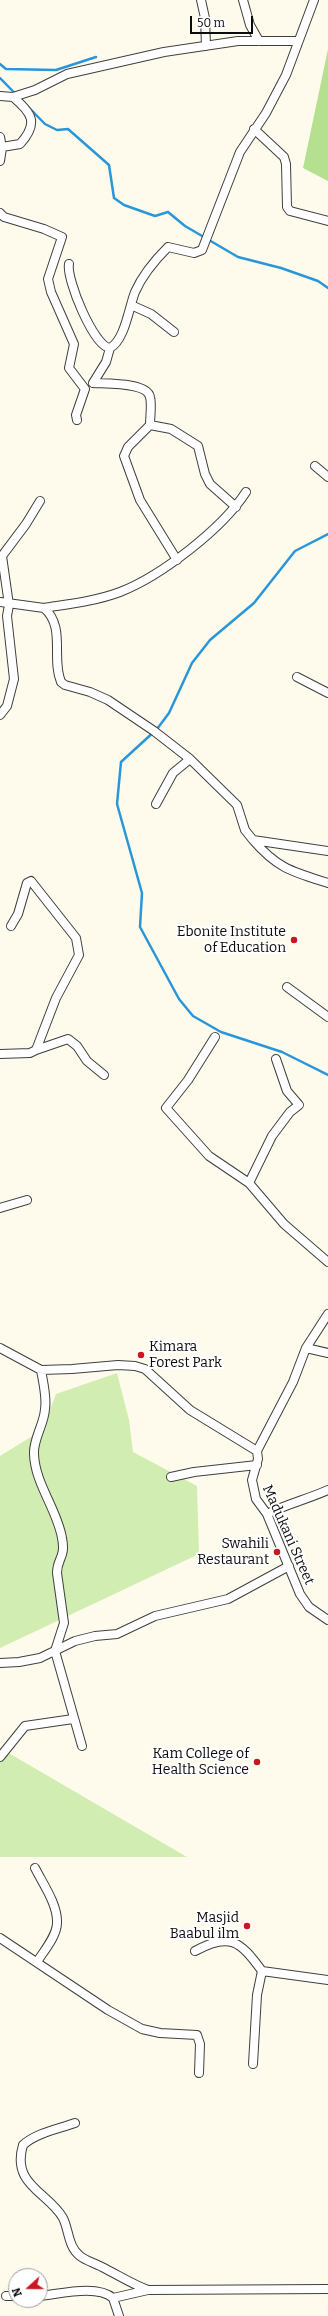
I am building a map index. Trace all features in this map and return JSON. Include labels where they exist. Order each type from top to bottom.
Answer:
[{"type":"street","points":[[201,0],[206,46]]},
{"type":"street","points":[[243,0],[250,25],[259,41]]},
{"type":"street","points":[[77,420],[76,415],[85,389],[92,383],[106,362],[110,348],[123,331],[136,291],[159,255],[168,247],[194,253],[202,250],[240,152],[266,113],[286,75],[314,0]]},
{"type":"street","points":[[0,96],[13,97],[35,90],[74,72],[164,52],[259,41],[298,41]]},
{"type":"street","points":[[2,147],[20,144],[30,131],[32,124],[29,112],[13,97]]},
{"type":"street","points":[[254,129],[284,157],[286,164],[287,207],[290,211],[328,221]]},
{"type":"street","points":[[0,137],[2,147],[0,160]]},
{"type":"street","points":[[0,213],[4,218],[44,229],[62,237],[48,279],[51,292],[74,344],[69,368],[85,389]]},
{"type":"street","points":[[69,264],[68,270],[70,281],[85,316],[102,346],[110,348]]},
{"type":"street","points":[[131,304],[151,314],[174,332]]},
{"type":"street","points":[[92,383],[139,386],[148,392],[151,397],[150,425],[128,447],[124,456],[140,500],[178,560]]},
{"type":"street","points":[[150,425],[171,429],[198,446],[205,474],[210,484],[236,507]]},
{"type":"street","points":[[315,466],[328,477]]},
{"type":"street","points":[[0,602],[44,608],[86,601],[120,592],[178,560],[236,507],[246,492]]},
{"type":"street","points":[[0,715],[7,706],[14,679],[7,616],[9,604],[2,556],[26,524],[40,501]]},
{"type":"street","points":[[44,608],[49,612],[57,635],[61,682],[65,685],[90,692],[108,700],[154,731],[190,759],[237,805],[245,830],[269,858],[286,869],[328,883]]},
{"type":"street","points":[[297,677],[328,692]]},
{"type":"street","points":[[156,804],[173,773],[190,759]]},
{"type":"street","points":[[253,840],[328,851]]},
{"type":"street","points":[[11,926],[18,914],[27,883],[32,881],[76,938],[78,944],[79,955],[56,998],[36,1050]]},
{"type":"street","points":[[287,986],[328,1017]]},
{"type":"street","points":[[215,1037],[188,1080],[166,1108],[208,1156],[249,1183],[284,1224],[328,1262]]},
{"type":"street","points":[[0,1054],[30,1052],[68,1039],[77,1046],[86,1061],[104,1076]]},
{"type":"street","points":[[249,1183],[272,1136],[290,1112],[299,1105],[287,1091],[276,1059]]},
{"type":"street","points":[[0,1208],[27,1200]]},
{"type":"street","points":[[0,1348],[41,1370],[118,1365],[135,1366],[145,1369],[190,1410],[257,1451],[294,1382],[306,1348],[328,1314]]},
{"type":"street","points":[[306,1348],[328,1353]]},
{"type":"street","points":[[41,1370],[46,1408],[34,1446],[34,1454],[41,1485],[60,1531],[64,1549],[63,1556],[57,1566],[64,1623],[55,1651],[69,1697],[73,1719],[82,1746]]},
{"type":"street","name":"Madukani Street","points":[[257,1451],[256,1465],[252,1480],[252,1488],[256,1499],[267,1514],[304,1602],[328,1620]]},
{"type":"street","points":[[172,1477],[194,1472],[256,1465]]},
{"type":"street","points":[[267,1514],[290,1503],[312,1498],[328,1490]]},
{"type":"street","points":[[0,1663],[25,1661],[55,1651],[75,1641],[95,1636],[117,1634],[155,1616],[228,1598],[289,1566]]},
{"type":"street","points":[[0,1757],[24,1726],[73,1719]]},
{"type":"street","points":[[35,1868],[50,1898],[57,1924],[52,1938],[37,1962]]},
{"type":"street","points":[[0,1938],[108,2010],[142,2029],[160,2033],[197,2036],[200,2044],[199,2073]]},
{"type":"street","points":[[195,1951],[218,1941],[235,1942],[244,1948],[262,1971],[328,1980]]},
{"type":"street","points":[[253,2064],[257,1995],[262,1971]]},
{"type":"street","points":[[75,2123],[44,2134],[23,2145],[22,2162],[26,2180],[31,2188],[40,2194],[62,2218],[71,2242],[78,2254],[126,2281],[148,2290]]},
{"type":"street","points":[[48,2295],[88,2290],[101,2292],[113,2298],[148,2290],[328,2289]]},
{"type":"street","points":[[113,2298],[120,2316]]},
{"type":"green space","points":[[328,49],[328,181],[303,168]]},
{"type":"green space","points":[[117,1373],[129,1420],[133,1452],[197,1486],[199,1554],[0,1648],[0,1456],[42,1430],[56,1394]]},
{"type":"green space","points":[[0,1748],[187,1857],[0,1857]]},
{"type":"waterway","points":[[0,64],[6,69],[56,70],[96,57]]},
{"type":"waterway","points":[[0,78],[45,124],[57,130],[68,129],[109,165],[114,198],[124,205],[155,216],[168,212],[185,226],[238,257],[281,268],[318,281],[328,288]]},
{"type":"waterway","points":[[328,534],[295,551],[254,603],[210,640],[192,663],[169,713],[157,729],[121,762],[117,804],[142,893],[140,927],[179,999],[193,1016],[221,1032],[282,1052],[328,1075]]},
{"type":"place","name":"Ebonite Institute of Education","points":[[294,940]]},
{"type":"place","name":"Kimara Forest Park","points":[[141,1355]]},
{"type":"place","name":"Swahili Restaurant","points":[[277,1552]]},
{"type":"place","name":"Kam College of Health Science","points":[[257,1762]]},
{"type":"place","name":"Masjid Baabul ilm","points":[[247,1926]]}]
